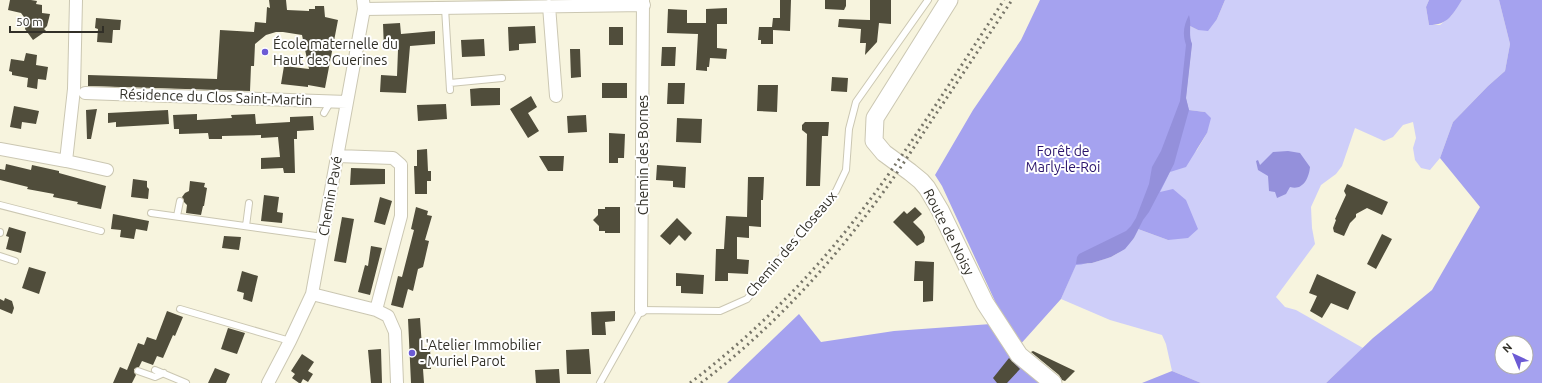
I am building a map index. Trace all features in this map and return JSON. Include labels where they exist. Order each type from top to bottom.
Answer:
[{"type":"street","points":[[66,161],[74,89],[76,0]]},
{"type":"street","name":"Route de Noisy","points":[[949,0],[875,118],[874,141],[884,153],[910,172],[927,188],[940,210],[984,303],[1019,355],[1053,383]]},
{"type":"street","points":[[363,4],[446,8],[643,2]]},
{"type":"street","name":"Chemin des Bornes","points":[[641,310],[643,2]]},
{"type":"street","name":"Chemin Pavé","points":[[268,383],[312,294],[347,102],[363,4]]},
{"type":"street","points":[[549,6],[556,96]]},
{"type":"street","name":"Résidence du Clos Saint-Martin","points":[[85,93],[347,102]]},
{"type":"street","points":[[0,150],[66,161],[108,170]]},
{"type":"street","points":[[337,156],[393,158],[401,165],[401,216],[376,310]]},
{"type":"street","points":[[312,294],[376,310],[388,316],[395,332],[397,383]]},
{"type":"lane","name":"Chemin des Closeaux","points":[[641,310],[720,311],[747,299],[836,191],[846,170],[850,129],[856,102],[928,0]]},
{"type":"lane","points":[[446,8],[450,90]]},
{"type":"lane","points":[[450,83],[502,78]]},
{"type":"lane","points":[[324,113],[331,101]]},
{"type":"lane","points":[[177,216],[180,201]]},
{"type":"lane","points":[[246,226],[249,203]]},
{"type":"lane","points":[[0,205],[101,231]]},
{"type":"lane","points":[[151,213],[322,236]]},
{"type":"lane","points":[[0,256],[15,261]]},
{"type":"lane","points":[[180,309],[290,341]]},
{"type":"lane","points":[[600,383],[641,310]]},
{"type":"lane","points":[[138,370],[155,377],[164,374]]},
{"type":"lane","points":[[155,370],[186,383]]},
{"type":"shaded area","points":[[1225,0],[1429,0],[1426,7],[1429,25],[1440,25],[1451,16],[1462,0],[1499,0],[1510,44],[1505,71],[1453,122],[1440,158],[1430,170],[1421,168],[1415,160],[1413,148],[1416,138],[1413,122],[1403,125],[1393,137],[1384,141],[1355,128],[1342,166],[1336,174],[1321,185],[1311,207],[1312,228],[1315,244],[1276,297],[1285,307],[1296,310],[1363,348],[1326,383],[1201,383],[1172,371],[1166,344],[1162,335],[1110,320],[1061,299],[1076,264],[1092,263],[1111,257],[1118,253],[1134,238],[1138,229],[1168,240],[1159,192],[1170,172],[1197,150],[1207,133],[1205,112],[1189,110],[1186,98],[1192,44],[1189,36],[1190,26],[1198,30],[1217,19]]},
{"type":"shaded area","points":[[1189,15],[1190,37],[1192,44],[1186,98],[1189,110],[1174,164],[1149,212],[1134,238],[1125,249],[1111,257],[1092,263],[1076,264],[1079,254],[1126,231],[1136,218],[1149,184],[1152,167],[1161,151],[1180,101],[1186,45],[1184,29]]},
{"type":"shaded area","points":[[1288,151],[1300,153],[1310,167],[1307,179],[1302,185],[1295,188],[1290,187],[1286,194],[1277,198],[1275,192],[1269,191],[1268,176],[1258,170],[1256,161],[1258,160],[1260,165],[1273,152]]},
{"type":"green space","name":"Forêt de Marly-le-Roi","points":[[1040,0],[1225,0],[1217,19],[1208,31],[1198,30],[1190,26],[1189,36],[1192,44],[1186,98],[1189,110],[1205,112],[1211,118],[1207,133],[1186,167],[1170,172],[1160,192],[1173,189],[1186,200],[1198,229],[1188,238],[1168,240],[1138,229],[1130,242],[1117,253],[1105,258],[1076,265],[1061,299],[1018,347],[1060,383],[727,383],[799,314],[821,342],[894,331],[1005,323],[942,186],[935,175],[973,110],[1021,40]]},
{"type":"green space","points":[[1429,0],[1462,0],[1449,18],[1441,23],[1429,25],[1426,7]]},
{"type":"green space","points":[[1499,0],[1542,0],[1542,383],[1326,383],[1373,338],[1432,290],[1480,207],[1440,158],[1453,122],[1505,71],[1510,44]]},
{"type":"green space","points":[[1172,371],[1201,383],[1142,383]]},
{"type":"building","points":[[10,0],[31,0],[37,1],[36,4],[42,5],[42,13],[50,14],[47,26],[44,29],[46,31],[33,40],[25,29],[27,21],[21,13],[8,10]]},
{"type":"building","points":[[269,0],[286,0],[287,10],[309,11],[309,9],[315,9],[315,6],[324,6],[325,17],[338,20],[325,88],[308,85],[308,87],[281,84],[284,66],[309,69],[302,35],[283,32],[276,32],[266,35],[255,44],[254,66],[251,66],[250,91],[88,86],[88,75],[217,79],[220,30],[254,32],[255,22],[266,23],[267,7],[270,8]]},
{"type":"building","points":[[780,0],[791,0],[790,31],[773,30],[773,44],[761,44],[761,40],[758,40],[759,27],[772,27],[773,18],[780,18]]},
{"type":"building","points":[[825,0],[846,0],[846,6],[844,10],[825,9]]},
{"type":"building","points":[[870,0],[891,0],[891,24],[879,23],[877,42],[865,55],[866,43],[860,43],[861,29],[838,27],[839,19],[870,20]]},
{"type":"building","points":[[727,8],[727,24],[717,24],[717,48],[727,49],[726,59],[710,58],[707,71],[696,70],[698,34],[667,33],[668,9],[687,10],[687,23],[706,23],[706,9]]},
{"type":"building","points":[[96,18],[121,20],[120,30],[113,30],[112,43],[97,42],[98,29],[95,28]]},
{"type":"building","points":[[400,23],[401,34],[435,31],[435,44],[410,46],[406,93],[380,92],[381,75],[397,76],[398,50],[384,50],[383,24]]},
{"type":"building","points":[[535,26],[536,43],[519,44],[519,50],[509,51],[508,27]]},
{"type":"building","points":[[609,27],[623,27],[623,45],[609,45]]},
{"type":"building","points":[[484,39],[485,56],[462,57],[461,40]]},
{"type":"building","points":[[662,47],[676,47],[675,66],[661,66]]},
{"type":"building","points":[[570,49],[580,49],[581,77],[571,78]]},
{"type":"building","points":[[26,53],[37,55],[36,65],[48,67],[46,80],[38,79],[37,89],[27,87],[28,78],[12,75],[12,72],[9,71],[11,59],[24,61]]},
{"type":"building","points":[[832,77],[848,78],[847,92],[831,91]]},
{"type":"building","points":[[602,83],[627,83],[627,98],[602,98]]},
{"type":"building","points":[[668,83],[685,83],[684,104],[667,104]]},
{"type":"building","points":[[758,85],[778,85],[777,112],[757,111]]},
{"type":"building","points":[[500,88],[500,105],[471,106],[470,89]]},
{"type":"building","points":[[531,96],[537,107],[528,113],[539,131],[528,138],[510,109]]},
{"type":"building","points":[[446,104],[447,119],[418,121],[417,105]]},
{"type":"building","points":[[14,106],[39,111],[36,124],[22,122],[21,129],[10,127]]},
{"type":"building","points":[[97,109],[91,139],[87,139],[86,110]]},
{"type":"building","points":[[168,110],[169,124],[116,127],[116,122],[108,123],[108,113]]},
{"type":"building","points":[[197,114],[197,120],[232,118],[231,115],[255,114],[256,124],[290,122],[290,117],[313,116],[314,130],[297,131],[297,139],[294,139],[295,173],[284,173],[283,168],[261,169],[261,158],[280,157],[278,137],[261,138],[261,135],[222,136],[222,139],[209,139],[208,133],[179,134],[179,129],[174,129],[173,115]]},
{"type":"building","points":[[586,115],[587,132],[568,133],[567,116]]},
{"type":"building","points":[[677,118],[702,119],[701,143],[676,142]]},
{"type":"building","points":[[805,122],[829,122],[828,136],[822,136],[820,186],[806,186],[807,134],[802,130],[802,125]]},
{"type":"building","points":[[609,133],[625,134],[624,158],[618,158],[618,163],[609,163]]},
{"type":"building","points":[[427,149],[428,171],[431,171],[431,181],[427,181],[427,194],[415,194],[414,166],[417,166],[417,150]]},
{"type":"building","points":[[539,156],[564,156],[563,171],[548,171]]},
{"type":"building","points":[[6,164],[31,170],[32,165],[59,171],[59,173],[106,186],[101,209],[77,204],[78,202],[53,197],[54,194],[27,189],[28,187],[0,180],[0,169],[5,170]]},
{"type":"building","points":[[657,165],[686,167],[685,188],[673,187],[673,181],[656,180]]},
{"type":"building","points":[[351,168],[385,169],[385,184],[350,185]]},
{"type":"building","points":[[748,177],[764,177],[763,200],[761,200],[761,227],[749,226],[749,238],[737,237],[737,259],[749,260],[748,274],[728,273],[728,281],[715,281],[716,249],[724,249],[726,216],[747,217]]},
{"type":"building","points":[[133,179],[147,181],[147,187],[149,189],[148,199],[131,197]]},
{"type":"building","points":[[190,181],[205,183],[204,187],[207,188],[201,215],[186,213],[187,205],[182,197],[189,191]]},
{"type":"building","points":[[1347,184],[1388,202],[1382,215],[1367,208],[1356,214],[1356,217],[1350,223],[1344,236],[1334,232],[1333,228],[1335,219],[1346,195],[1344,191]]},
{"type":"building","points":[[264,195],[279,197],[277,212],[283,213],[282,223],[261,221]]},
{"type":"building","points":[[380,197],[392,201],[385,225],[374,222]]},
{"type":"building","points":[[416,207],[428,211],[427,215],[432,216],[425,240],[429,241],[423,267],[418,269],[413,291],[408,289],[403,308],[391,305],[398,276],[402,277],[414,230],[411,229]]},
{"type":"building","points":[[605,207],[620,207],[620,233],[605,233],[605,231],[599,231],[599,226],[593,220],[598,215],[598,209],[605,209]]},
{"type":"building","points":[[915,207],[922,214],[913,222],[922,231],[925,237],[924,242],[917,246],[893,222],[904,211],[907,214]]},
{"type":"building","points":[[113,214],[149,221],[147,231],[136,229],[134,239],[120,237],[121,230],[111,229]]},
{"type":"building","points":[[342,217],[354,219],[346,263],[334,261]]},
{"type":"building","points":[[677,218],[692,233],[685,241],[679,235],[670,245],[660,236]]},
{"type":"building","points":[[9,227],[26,232],[21,253],[6,249],[9,237],[6,236]]},
{"type":"building","points":[[1382,234],[1392,239],[1376,269],[1367,264]]},
{"type":"building","points":[[224,236],[241,237],[239,250],[222,248]]},
{"type":"building","points":[[371,246],[382,248],[370,295],[358,292],[365,265],[368,266]]},
{"type":"building","points":[[915,261],[934,262],[933,301],[923,302],[923,281],[914,281]]},
{"type":"building","points":[[29,267],[46,272],[39,294],[22,288]]},
{"type":"building","points":[[242,271],[258,276],[252,302],[243,299],[244,293],[237,291]]},
{"type":"building","points":[[676,273],[704,275],[703,294],[681,293],[681,286],[676,286]]},
{"type":"building","points":[[1317,274],[1356,292],[1348,310],[1331,303],[1322,318],[1310,311],[1317,296],[1309,293]]},
{"type":"building","points":[[5,298],[12,301],[14,308],[12,314],[0,309],[0,299],[4,301]]},
{"type":"building","points":[[167,311],[183,317],[163,358],[157,356],[153,365],[142,361],[139,367],[134,369],[136,375],[132,383],[113,383],[120,367],[127,370],[138,343],[144,345],[147,337],[156,340]]},
{"type":"building","points":[[615,311],[615,321],[605,322],[606,335],[592,335],[591,312]]},
{"type":"building","points":[[420,318],[422,347],[430,347],[431,369],[423,369],[424,383],[411,383],[408,319]]},
{"type":"building","points":[[228,328],[245,333],[237,354],[221,349]]},
{"type":"building","points":[[381,349],[382,383],[371,383],[368,350]]},
{"type":"building","points":[[589,349],[591,374],[567,374],[566,350]]},
{"type":"building","points":[[1033,351],[1075,371],[1065,381],[1062,380],[1059,375],[1031,352]]},
{"type":"building","points":[[302,354],[314,362],[308,371],[313,374],[308,382],[303,379],[301,383],[299,383],[292,378],[295,374],[291,371]]},
{"type":"building","points":[[1009,358],[1020,369],[1007,383],[997,383],[993,378]]},
{"type":"building","points":[[215,368],[230,374],[226,383],[208,383]]},
{"type":"building","points":[[559,369],[560,383],[536,383],[535,370]]},
{"type":"railway","points":[[690,383],[724,356],[772,312],[818,264],[844,234],[916,135],[1004,0]]},
{"type":"railway","points":[[701,383],[749,344],[772,322],[814,278],[854,231],[894,176],[1012,0]]},
{"type":"place","name":"École maternelle du Haut des Guerines","points":[[265,52]]},
{"type":"place","name":"L'Atelier Immobilier - Muriel Parot","points":[[412,353]]}]
